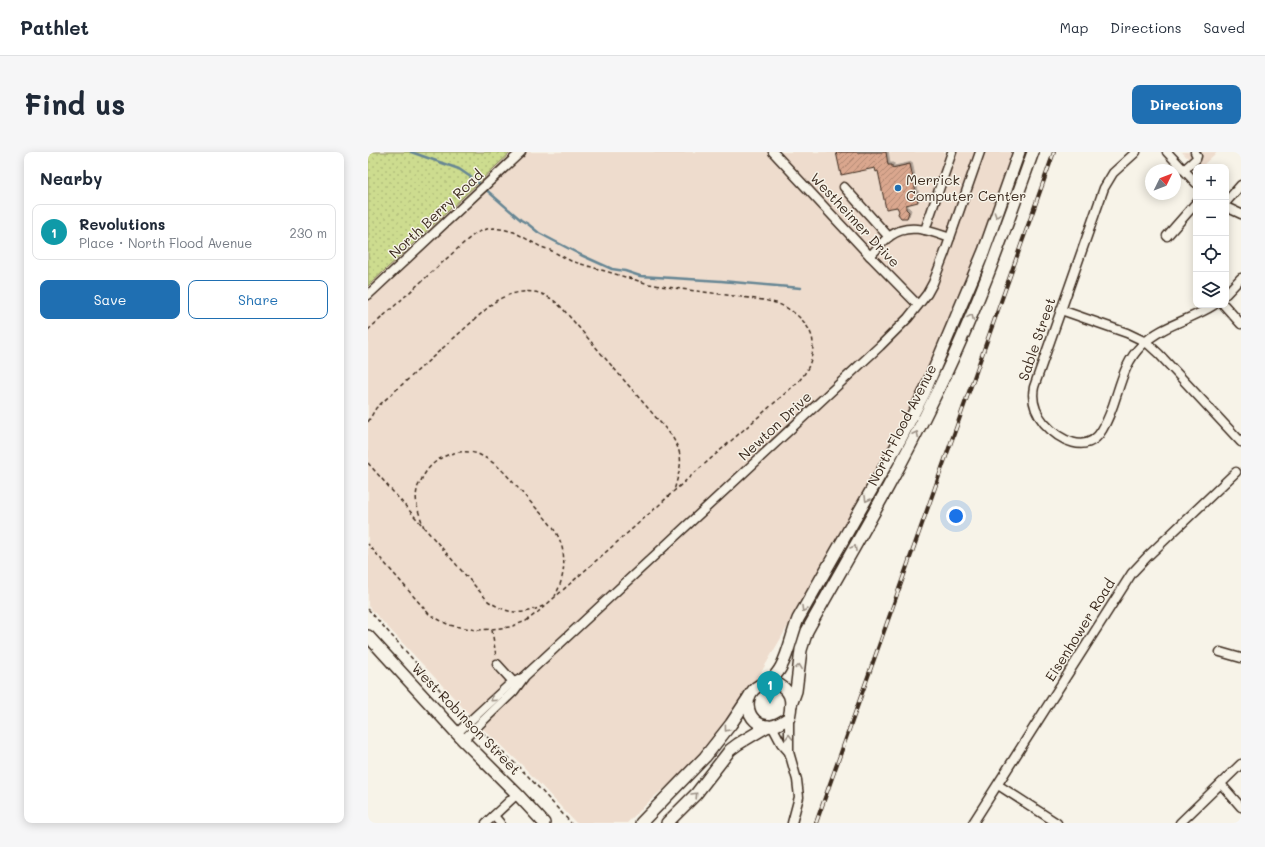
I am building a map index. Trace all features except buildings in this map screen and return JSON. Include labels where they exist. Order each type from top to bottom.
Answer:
[{"type":"main road","name":"North Flood Avenue","points":[[769,682],[780,668],[786,656],[798,619],[902,438],[924,393],[984,250],[1019,152]]},
{"type":"main road","name":"North Flood Avenue","points":[[792,705],[796,691],[801,650],[807,631],[888,488],[934,399],[996,255],[1033,152]]},
{"type":"main road","name":"West Robinson Street","points":[[368,636],[460,736],[544,823]]},
{"type":"main road","points":[[641,823],[705,757],[731,724],[752,690],[765,682],[773,682],[786,689],[790,695],[792,705],[789,718],[779,724],[770,726],[730,750],[696,794],[667,823]]},
{"type":"main road","points":[[749,697],[749,712],[753,719],[759,723],[770,726]]},
{"type":"street","name":"North Berry Road","points":[[368,295],[521,152]]},
{"type":"street","name":"Westheimer Drive","points":[[773,152],[918,305]]},
{"type":"street","points":[[926,230],[952,152]]},
{"type":"street","name":"Newton Drive","points":[[460,736],[473,723],[514,691],[516,684],[878,348],[908,318],[927,294],[933,283],[980,152]]},
{"type":"street","name":"Sable Street","points":[[1136,152],[1113,173],[1104,188],[1034,387],[1032,400],[1039,417],[1052,432],[1064,440],[1084,444],[1095,439],[1107,420],[1130,360],[1146,342],[1164,330],[1208,308]]},
{"type":"street","points":[[1167,152],[1193,180]]},
{"type":"street","points":[[1184,170],[1196,159],[1197,156],[1195,152]]},
{"type":"street","points":[[1228,200],[1241,185]]},
{"type":"street","points":[[844,187],[888,236]]},
{"type":"street","points":[[1167,236],[1193,206]]},
{"type":"street","points":[[1229,209],[1241,214]]},
{"type":"street","points":[[870,256],[888,236],[906,229],[919,228],[950,238]]},
{"type":"street","points":[[1229,291],[1241,278]]},
{"type":"street","points":[[1227,308],[1241,324]]},
{"type":"street","points":[[1061,310],[1127,333],[1146,342],[1241,442]]},
{"type":"street","name":"Eisenhower Road","points":[[973,823],[1132,573],[1236,472]]},
{"type":"street","points":[[1220,652],[1241,658]]},
{"type":"street","points":[[497,664],[516,684]]},
{"type":"street","points":[[789,718],[789,752],[797,780],[799,797],[792,823]]},
{"type":"street","points":[[770,726],[789,752]]},
{"type":"street","points":[[1180,823],[1241,764]]},
{"type":"street","points":[[1221,784],[1241,806]]},
{"type":"street","points":[[998,785],[1057,823]]},
{"type":"street","points":[[486,823],[517,794]]},
{"type":"street","points":[[494,816],[500,823]]},
{"type":"path","points":[[368,330],[466,241],[476,233],[494,228],[514,232],[571,261],[629,279],[649,284],[750,298],[775,303],[793,312],[806,324],[812,337],[812,354],[808,368],[805,374],[789,390],[526,621],[510,626],[476,630],[449,625],[434,618],[368,544]]},
{"type":"path","points":[[368,422],[376,408],[493,303],[509,294],[535,292],[545,295],[563,309],[678,446],[681,458],[681,467],[674,491]]},
{"type":"path","points":[[424,528],[416,500],[417,490],[422,477],[435,462],[450,454],[469,452],[478,454],[489,460],[504,472],[548,522],[558,536],[562,546],[563,566],[560,588],[554,598]]},
{"type":"path","points":[[368,463],[488,601],[496,606],[522,613],[533,611],[546,605]]},
{"type":"path","points":[[368,609],[458,710],[527,776],[572,823]]},
{"type":"path","points":[[492,629],[497,664]]},
{"type":"shaded area","points":[[368,152],[1013,152],[975,258],[936,354],[873,479],[759,676],[744,699],[709,745],[681,775],[655,796],[627,823],[576,823],[521,764],[482,728],[368,606]]},
{"type":"shaded area","points":[[1182,152],[1217,152],[1204,164],[1193,164]]},
{"type":"green space","points":[[368,152],[511,152],[368,286]]},
{"type":"waterway","points":[[411,152],[459,169],[475,180],[521,220],[539,233],[612,269],[625,271],[640,276],[801,288]]},
{"type":"railway","points":[[816,823],[1054,152]]},
{"type":"place","name":"Merrick Computer Center","points":[[898,188]]},
{"type":"place","name":"Revolutions","points":[[770,704]]}]
